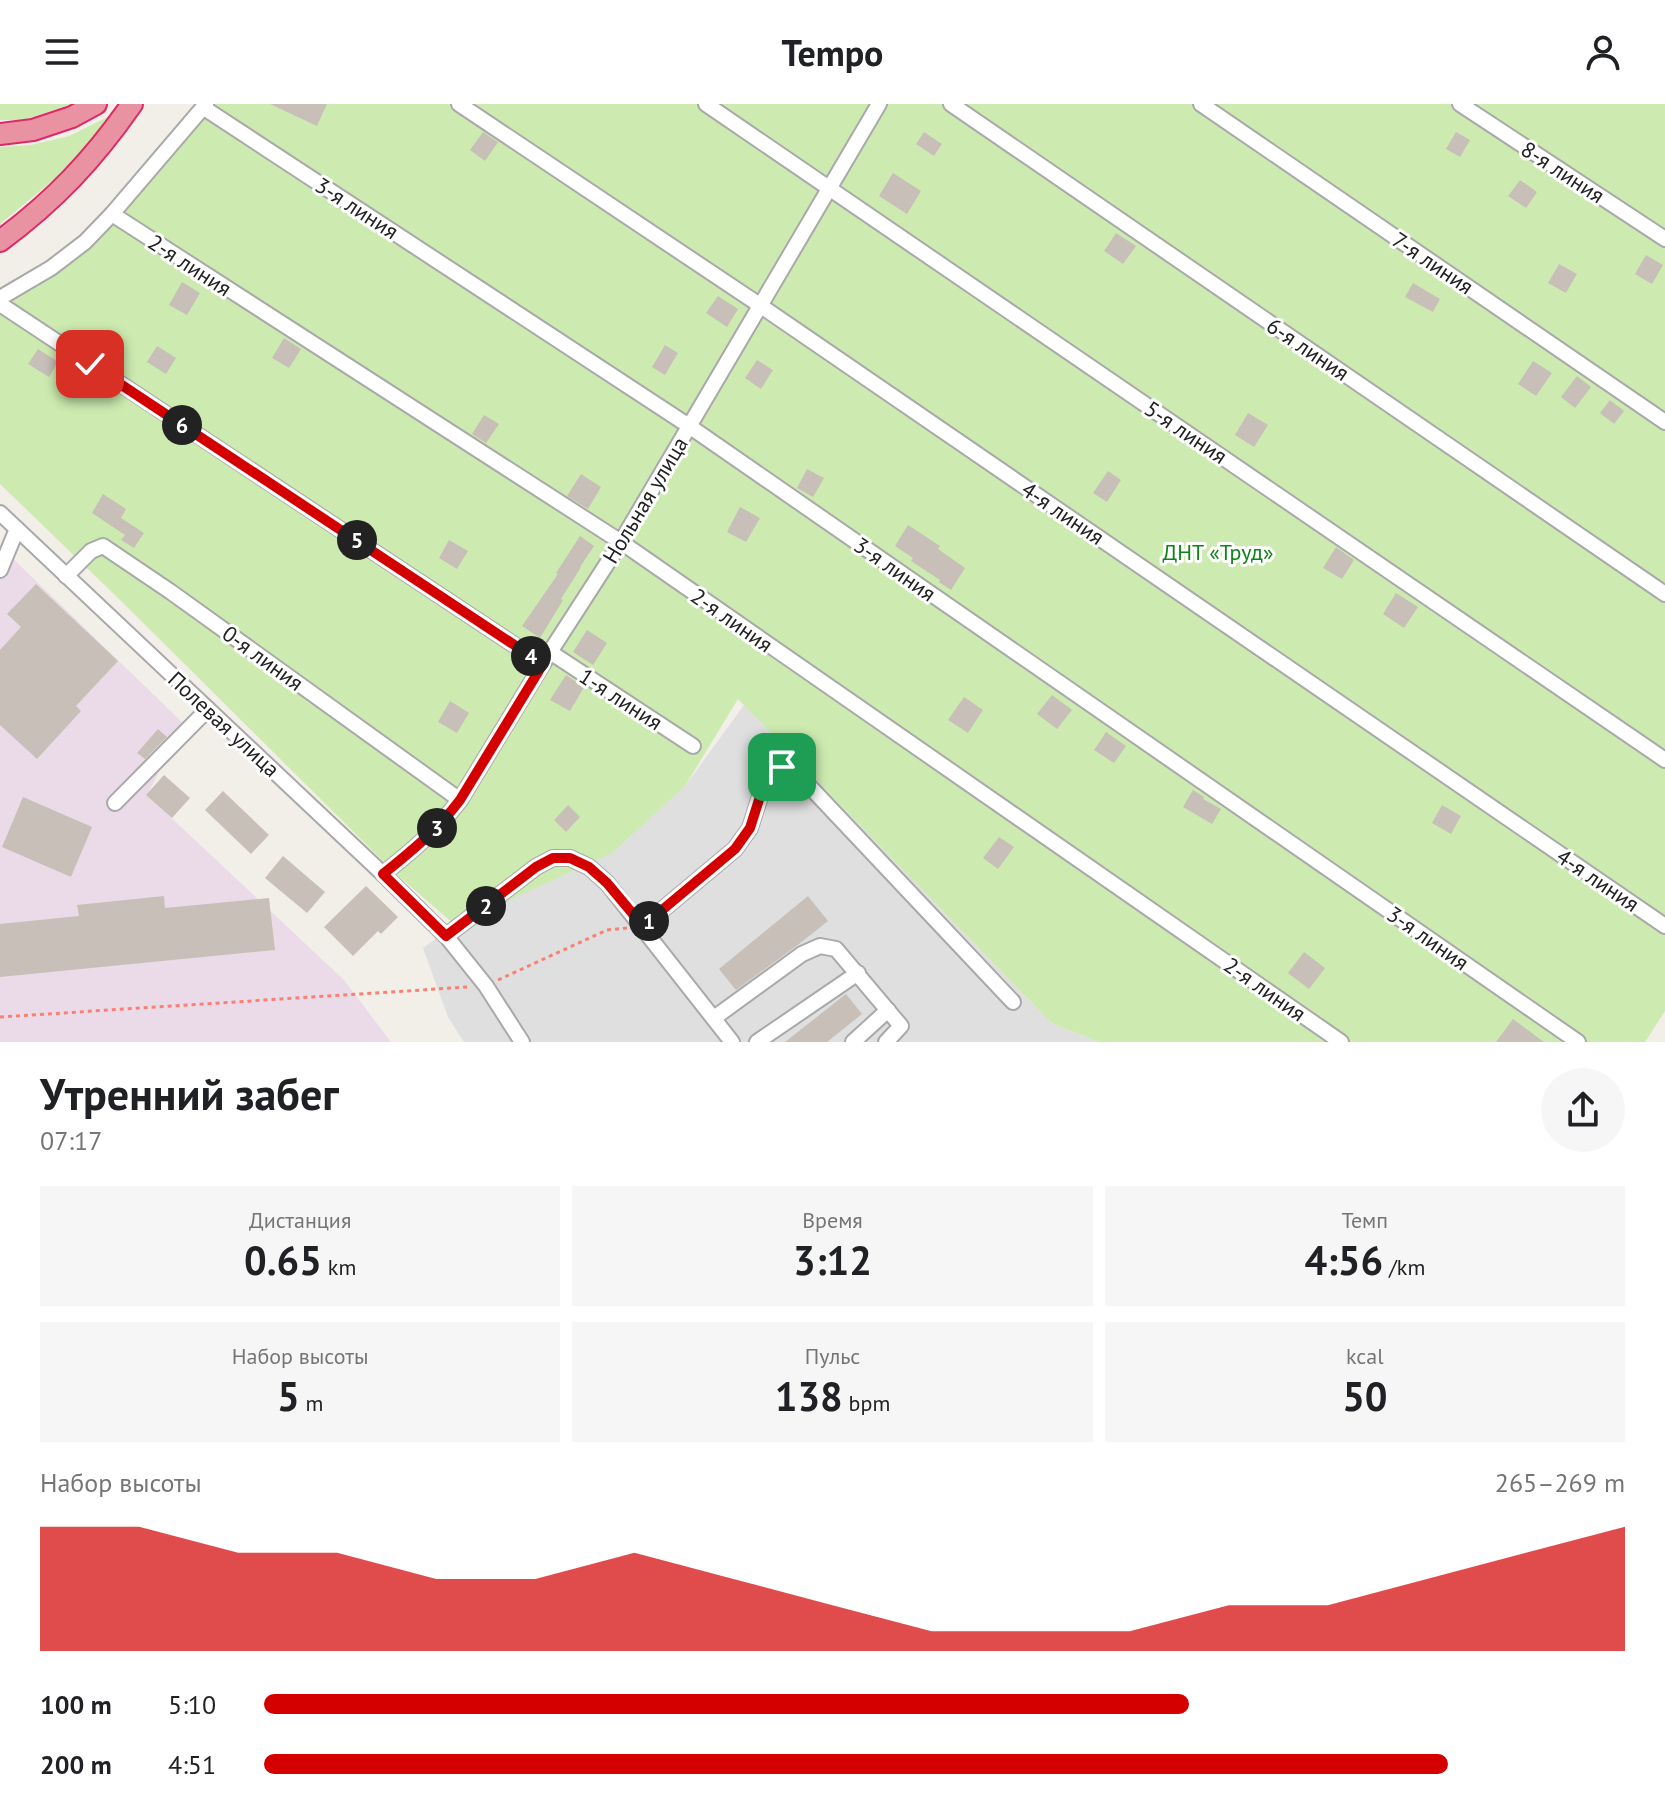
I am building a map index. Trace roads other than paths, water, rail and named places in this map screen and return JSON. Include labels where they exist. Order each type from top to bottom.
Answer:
[{"type":"highway","points":[[0,134],[33,130],[72,117],[96,104]]},
{"type":"highway","points":[[0,241],[59,194],[88,163],[132,104]]},
{"type":"street","name":"4-я линия","points":[[459,104],[761,306],[1665,926]]},
{"type":"street","name":"5-я линия","points":[[706,104],[1665,760]]},
{"type":"street","name":"Нольная улица","points":[[383,874],[423,842],[460,800],[621,542],[879,104]]},
{"type":"street","name":"6-я линия","points":[[951,104],[1665,594]]},
{"type":"street","name":"7-я линия","points":[[1201,104],[1665,422]]},
{"type":"street","name":"8-я линия","points":[[1460,104],[1665,239]]},
{"type":"street","points":[[0,298],[51,268],[85,242],[205,106]]},
{"type":"street","name":"3-я линия","points":[[205,106],[689,426],[1578,1042]]},
{"type":"street","name":"2-я линия","points":[[112,214],[621,542],[1341,1042]]},
{"type":"street","name":"1-я линия","points":[[0,304],[546,658],[693,746]]},
{"type":"street","name":"Полевая улица","points":[[0,513],[446,936],[486,986],[522,1042]]},
{"type":"street","points":[[0,570],[17,529]]},
{"type":"street","name":"0-я линия","points":[[66,576],[91,551],[103,546],[460,800]]},
{"type":"street","points":[[115,803],[208,709]]},
{"type":"street","points":[[643,926],[735,849],[750,828],[764,784],[773,772],[782,767],[796,772],[1013,1002]]},
{"type":"street","points":[[446,936],[536,867],[553,858],[570,858],[589,867],[607,883],[732,1042]]},
{"type":"street","points":[[714,1018],[802,954],[820,946],[836,949],[901,1026],[886,1042]]},
{"type":"street","points":[[757,1042],[858,973]]},
{"type":"street","points":[[853,1042],[888,1010]]},
{"type":"park label","name":"ДНТ «Труд»","points":[[1218,552]]}]
